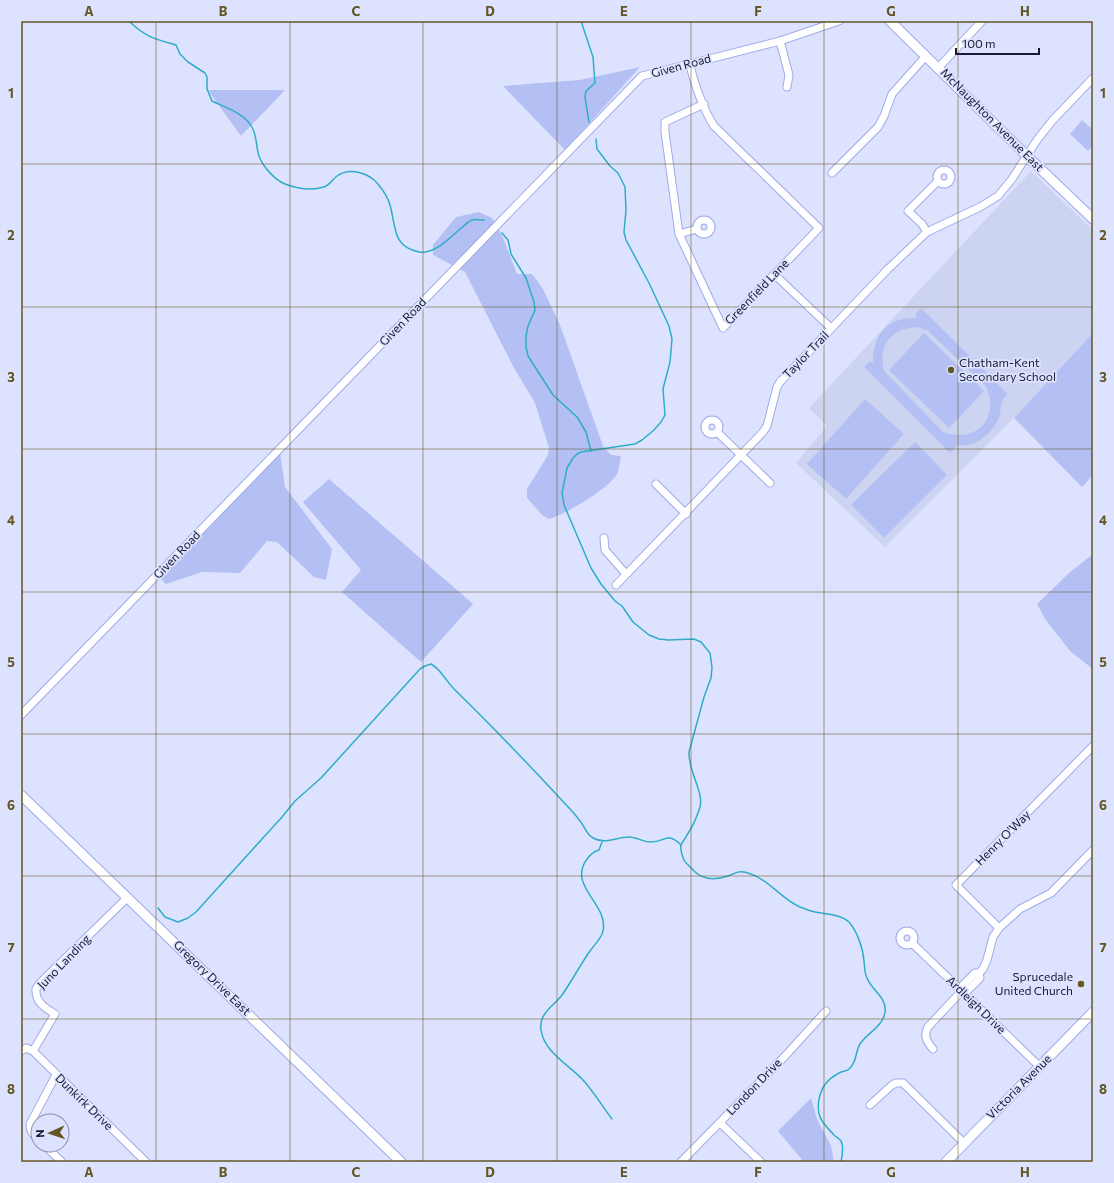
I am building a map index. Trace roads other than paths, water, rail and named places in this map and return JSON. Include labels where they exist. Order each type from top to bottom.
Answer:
[{"type":"street","name":"Given Road","points":[[21,715],[642,76],[780,41],[839,21]]},
{"type":"street","name":"McNaughton Avenue East","points":[[890,21],[939,67],[1027,156],[1093,219]]},
{"type":"street","points":[[939,67],[982,21]]},
{"type":"street","points":[[780,41],[789,75],[787,87]]},
{"type":"street","points":[[832,173],[878,127],[884,116],[892,94],[926,56]]},
{"type":"street","name":"Greenfield Lane","points":[[690,64],[691,72],[714,126],[819,228],[723,328],[679,234],[665,132],[665,122],[704,104]]},
{"type":"street","name":"Taylor Trail","points":[[616,585],[686,514],[763,432],[767,426],[777,387],[780,382],[888,269],[927,232],[980,207],[998,196],[1012,179],[1037,140],[1052,121],[1093,78]]},
{"type":"street","points":[[927,232],[922,224],[908,211],[938,181]]},
{"type":"street","points":[[679,234],[697,229]]},
{"type":"street","points":[[775,275],[831,328]]},
{"type":"street","points":[[717,432],[770,483]]},
{"type":"street","points":[[656,484],[686,514]]},
{"type":"street","points":[[604,538],[604,550],[626,574]]},
{"type":"street","name":"Henry O'Way","points":[[999,928],[956,886],[1093,746]]},
{"type":"street","name":"Gregory Drive East","points":[[21,795],[401,1162]]},
{"type":"street","points":[[933,1049],[925,1037],[928,1027],[961,991],[963,985],[975,973],[979,973],[985,965],[993,937],[999,928],[1020,909],[1051,893],[1093,850]]},
{"type":"street","name":"Juno Landing","points":[[33,1051],[55,1014],[46,1009],[37,1000],[36,989],[39,984],[128,897]]},
{"type":"street","name":"Ardleigh Drive","points":[[912,943],[1040,1066]]},
{"type":"street","name":"London Drive","points":[[681,1162],[826,1011]]},
{"type":"street","name":"Victoria Avenue","points":[[946,1162],[1093,1012]]},
{"type":"street","points":[[21,1051],[26,1048],[33,1051]]},
{"type":"street","name":"Dunkirk Drive","points":[[33,1051],[146,1162]]},
{"type":"street","points":[[36,1113],[56,1074]]},
{"type":"street","points":[[870,1105],[892,1085],[896,1083],[903,1083],[964,1143]]},
{"type":"street","points":[[720,1122],[761,1162]]},
{"type":"street","points":[[52,1153],[62,1162]]},
{"type":"waterway","points":[[129,21],[145,34],[176,45],[180,54],[188,62],[205,73],[207,77],[207,89],[212,101],[240,114],[249,122],[255,134],[258,153],[263,164],[270,173],[281,182],[290,186],[314,189],[326,186],[342,173],[359,172],[370,177],[378,184],[388,200],[395,228],[400,240],[404,246],[419,252],[430,251],[441,245],[472,220],[484,220]]},
{"type":"waterway","points":[[581,21],[593,57],[595,83],[586,91],[585,97],[589,122]]},
{"type":"waterway","points":[[596,139],[597,149],[610,166],[618,173],[625,187],[626,210],[624,232],[626,240],[649,283],[669,326],[672,339],[670,362],[663,389],[665,415],[661,422],[654,430],[635,444],[581,452],[577,454],[567,468],[562,493],[564,505],[591,568],[601,584],[615,601],[622,606],[633,622],[649,635],[659,639],[694,639],[701,642],[710,653],[712,667],[711,678],[704,697],[689,752],[689,759],[701,801],[695,821],[681,845],[681,852],[685,861],[694,871],[706,878],[719,878],[739,872],[745,872],[755,876],[769,884],[787,899],[800,907],[813,912],[837,916],[845,919],[849,922],[857,935],[862,951],[866,976],[869,983],[882,998],[885,1012],[884,1017],[878,1026],[860,1044],[852,1067],[830,1079],[820,1094],[818,1105],[819,1115],[826,1126],[842,1143],[843,1149],[841,1162]]},
{"type":"waterway","points":[[502,233],[508,240],[511,254],[526,278],[534,302],[535,310],[528,326],[526,336],[528,356],[553,395],[577,417],[586,432],[591,451]]},
{"type":"waterway","points":[[158,908],[165,917],[178,922],[188,918],[196,912],[295,801],[321,778],[420,669],[431,664],[439,670],[453,688],[514,749],[571,810],[593,838],[607,841],[629,837],[650,842],[656,842],[669,838],[681,845]]},
{"type":"waterway","points":[[602,842],[599,850],[592,853],[587,859],[582,869],[582,878],[585,887],[600,912],[603,921],[603,931],[600,939],[586,956],[562,995],[544,1015],[541,1020],[541,1030],[543,1038],[552,1052],[583,1080],[612,1119]]},
{"type":"place","name":"Chatham-Kent Secondary School","points":[[951,370]]},
{"type":"place","name":"Sprucedale United Church","points":[[1081,984]]}]
